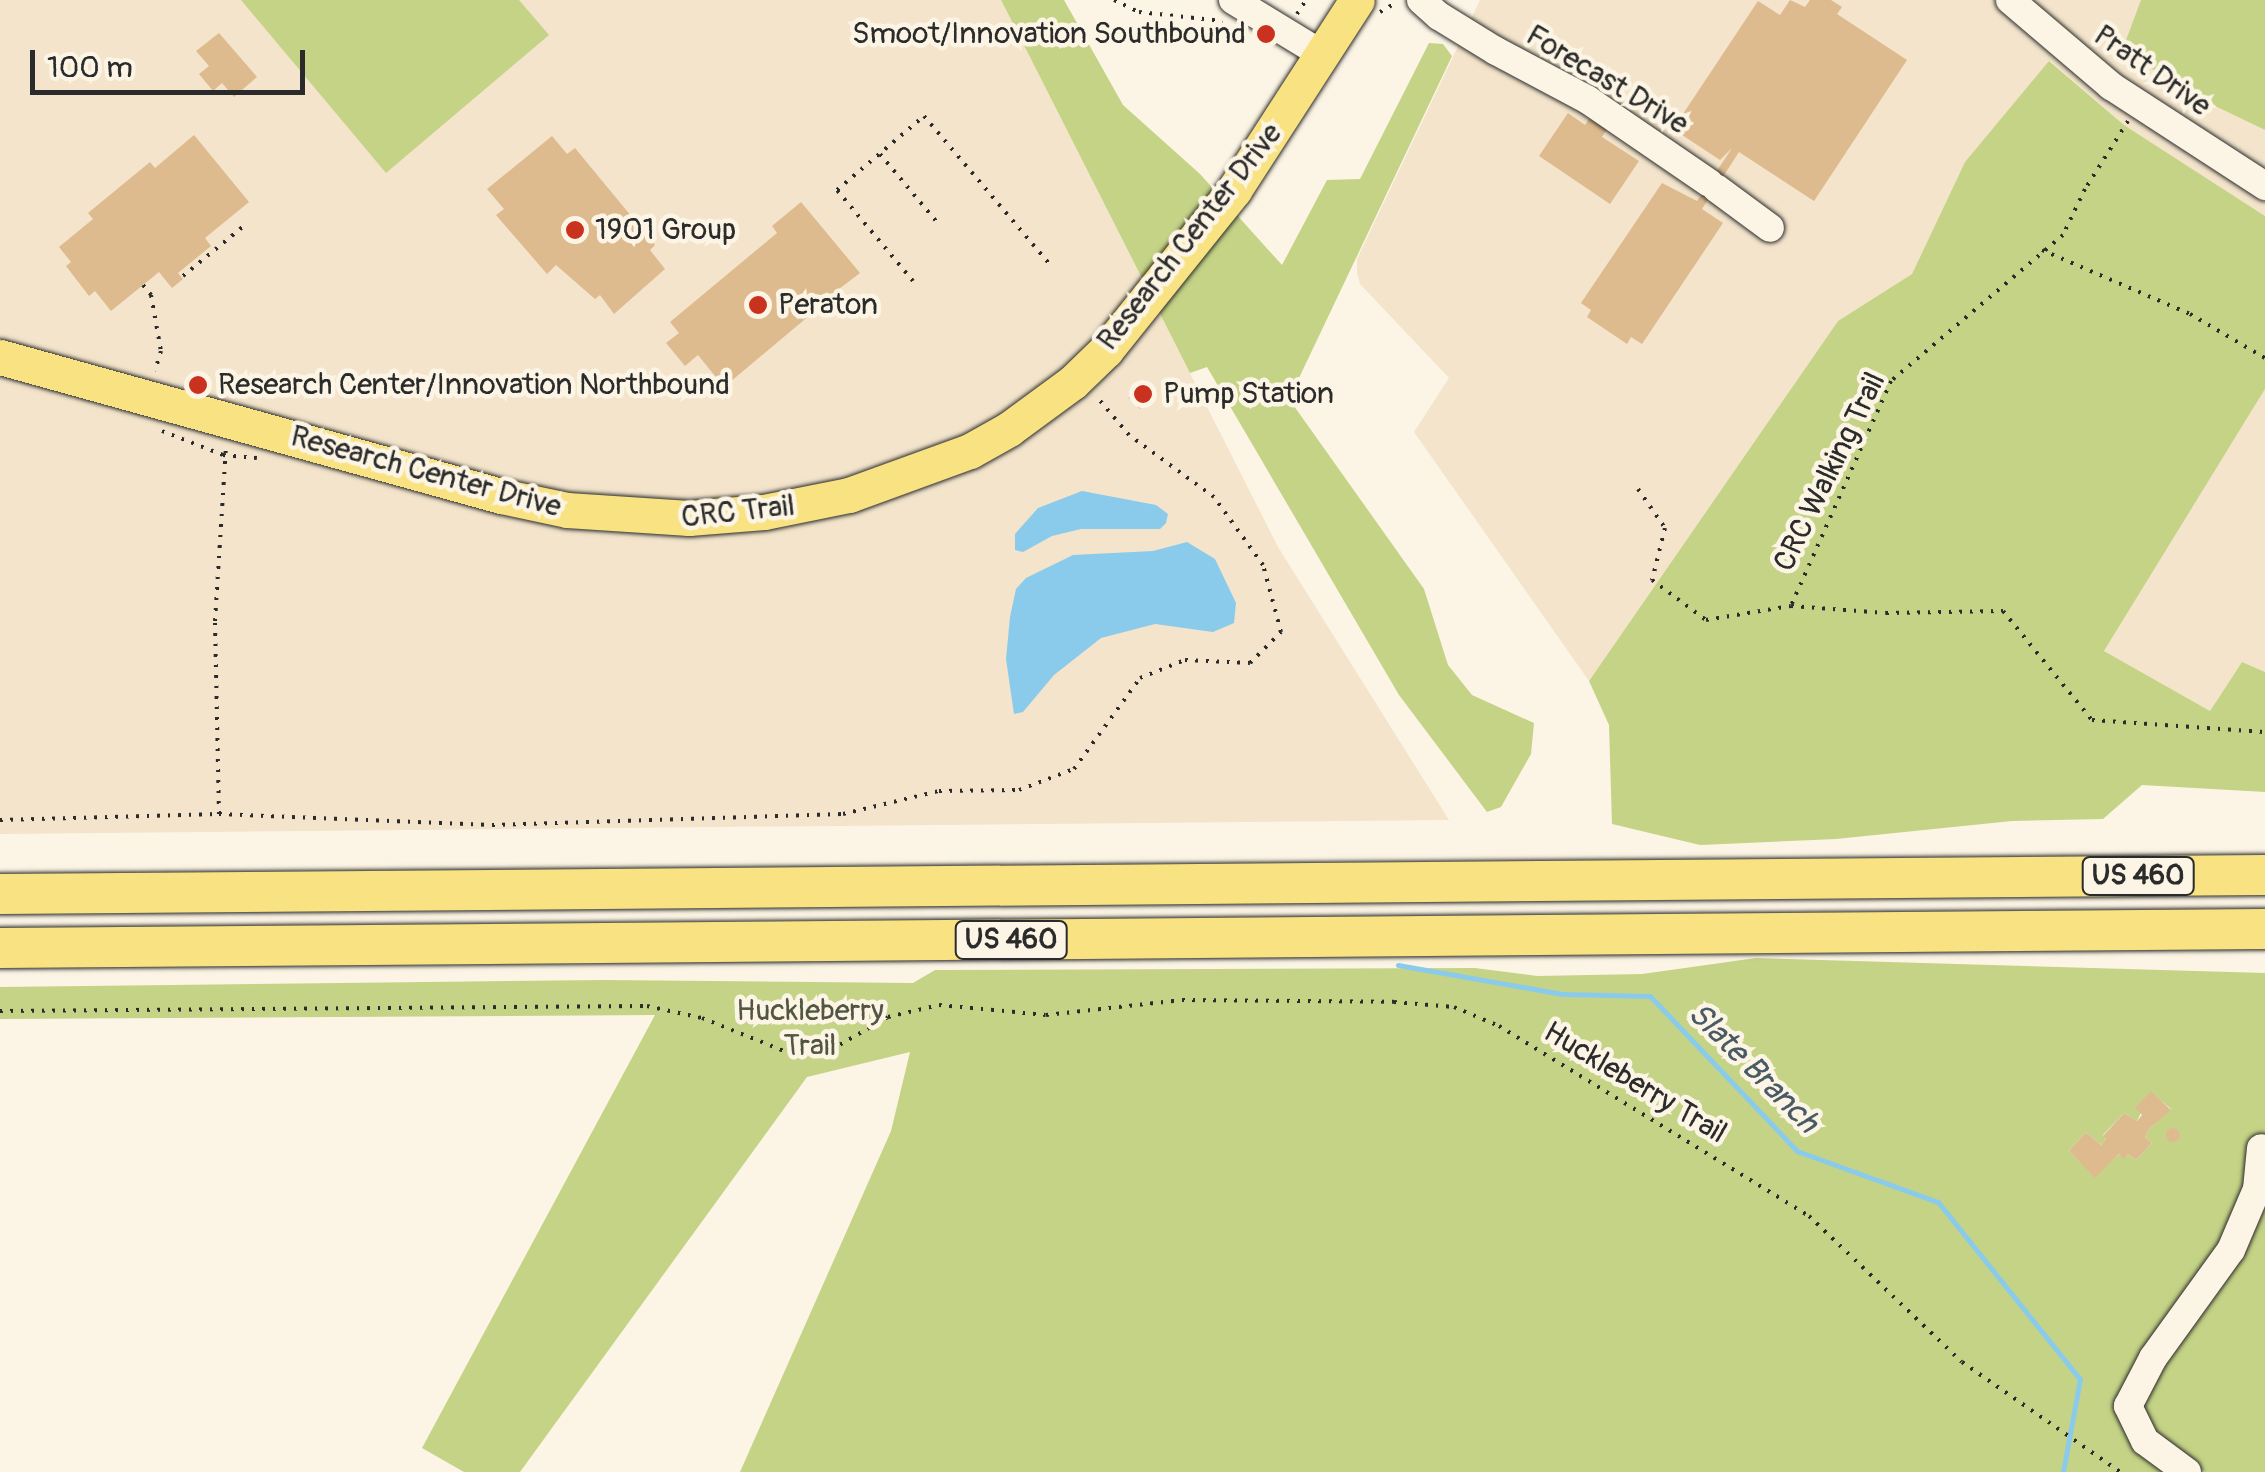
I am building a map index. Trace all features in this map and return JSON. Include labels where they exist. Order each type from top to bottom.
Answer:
[{"type":"highway","name":"US 460","points":[[0,894],[2265,875]]},
{"type":"highway","name":"US 460","points":[[0,948],[2265,929]]},
{"type":"main road","name":"Research Center Drive","points":[[0,358],[501,496],[567,510],[689,518],[764,512],[849,495],[970,450],[1073,382],[1106,350],[1234,190],[1357,0]]},
{"type":"street","name":"Forecast Drive","points":[[1421,0],[1438,16],[1602,109],[1770,228]]},
{"type":"street","name":"Pratt Drive","points":[[2010,0],[2063,49],[2139,105],[2265,186]]},
{"type":"street","points":[[1234,12],[1323,55]]},
{"type":"street","points":[[954,886],[954,940]]},
{"type":"street","points":[[2186,1472],[2145,1442],[2128,1406],[2153,1358],[2231,1250],[2256,1189],[2261,1148]]},
{"type":"path","points":[[1114,0],[1140,12],[1234,12]]},
{"type":"path","points":[[1295,18],[1306,0]]},
{"type":"path","name":"CRC Walking Trail","points":[[2139,105],[2085,188],[2063,235],[1891,381],[1791,606],[1886,613],[2003,611],[2092,720],[2265,732]]},
{"type":"path","points":[[913,281],[836,190],[924,116],[1051,266]]},
{"type":"path","points":[[880,154],[936,221]]},
{"type":"path","points":[[183,276],[246,224]]},
{"type":"path","points":[[2042,250],[2190,314],[2265,358]]},
{"type":"path","points":[[143,285],[151,295],[161,351],[155,371]]},
{"type":"path","points":[[0,820],[219,814],[492,825],[843,814],[939,792],[1019,790],[1074,769],[1140,678],[1185,660],[1250,662],[1281,632],[1263,564],[1214,496],[1129,434],[1095,394],[1103,385]]},
{"type":"path","points":[[158,429],[222,454],[244,459],[270,457]]},
{"type":"path","points":[[219,814],[215,621],[222,454]]},
{"type":"path","points":[[1638,489],[1665,528],[1652,580],[1706,620],[1791,606]]},
{"type":"path","name":"Huckleberry Trail","points":[[0,1011],[647,1006],[702,1018],[789,1053],[822,1055],[888,1017],[939,1004],[1046,1015],[1182,1000],[1394,1002],[1454,1008],[1500,1026],[1819,1224],[1962,1362],[2120,1472]]},
{"type":"shaded area","points":[[0,0],[1001,0],[1278,547],[1449,820],[0,834]]},
{"type":"shaded area","points":[[1480,0],[2141,0],[2123,51],[2215,106],[2265,130],[2265,216],[2124,125],[2050,61],[1965,162],[1912,274],[1838,321],[1589,681],[1414,432],[1449,378],[1360,284],[1357,273],[1357,259]]},
{"type":"shaded area","points":[[2265,389],[2265,672],[2242,662],[2210,711],[2104,651]]},
{"type":"green space","points":[[241,0],[519,0],[549,35],[386,173]]},
{"type":"green space","points":[[1001,0],[1064,0],[1123,105],[1200,174],[1282,265],[1327,180],[1360,179],[1429,43],[1443,44],[1452,56],[1289,399],[1424,589],[1448,665],[1472,695],[1534,723],[1531,754],[1501,807],[1487,812],[1399,695],[1207,367],[1190,373]]},
{"type":"green space","points":[[2141,0],[2265,0],[2265,130],[2215,106],[2122,51]]},
{"type":"green space","points":[[2049,61],[2124,125],[2265,216],[2265,389],[2104,651],[2210,711],[2242,662],[2265,672],[2265,792],[2142,785],[2103,819],[2012,821],[1836,839],[1700,845],[1612,824],[1609,725],[1589,681],[1838,321],[1912,274],[1965,162]]},
{"type":"green space","points":[[1756,958],[2265,973],[2265,1472],[2205,1472],[2159,1445],[2186,1472],[740,1472],[891,1131],[910,1052],[807,1077],[520,1472],[464,1472],[422,1448],[655,1015],[0,1019],[0,987],[604,980],[913,983],[935,970],[1475,968],[1537,976],[1642,974]],"holes":[[[2151,1092],[2171,1109],[2149,1129],[2145,1137],[2152,1143],[2136,1160],[2119,1154],[2095,1177],[2069,1151],[2086,1132],[2101,1145],[2106,1139],[2103,1135],[2124,1113],[2137,1121]]]},
{"type":"water","points":[[1082,491],[1156,505],[1168,514],[1166,523],[1160,529],[1081,529],[1052,536],[1023,552],[1015,550],[1015,534],[1038,508]]},
{"type":"water","points":[[1187,542],[1215,559],[1236,603],[1234,623],[1213,632],[1155,624],[1101,638],[1054,675],[1023,712],[1014,714],[1006,659],[1016,589],[1026,578],[1073,555],[1153,551]]},
{"type":"building","points":[[1790,0],[1805,7],[1810,0],[1831,0],[1842,7],[1837,14],[1907,60],[1814,201],[1739,152],[1702,209],[1723,223],[1642,344],[1631,337],[1627,344],[1587,317],[1591,310],[1581,303],[1662,183],[1697,201],[1732,148],[1720,160],[1673,129],[1758,1],[1780,15]]},
{"type":"building","points":[[219,33],[257,77],[234,97],[222,83],[213,91],[199,74],[209,66],[196,51]]},
{"type":"building","points":[[1568,113],[1585,125],[1589,119],[1607,129],[1602,137],[1639,161],[1610,204],[1539,156]]},
{"type":"building","points":[[194,135],[249,202],[205,238],[211,246],[178,273],[183,279],[172,288],[159,272],[111,311],[95,291],[89,296],[66,266],[71,262],[59,247],[93,219],[88,213],[150,162],[155,168]]},
{"type":"building","name":"1901 Group","points":[[552,136],[567,154],[575,148],[655,245],[650,250],[665,269],[614,314],[600,295],[595,299],[556,265],[547,274],[496,215],[504,209],[487,189]]},
{"type":"building","points":[[801,202],[860,273],[839,289],[846,298],[838,304],[827,292],[818,300],[822,305],[724,387],[698,355],[685,366],[666,343],[679,333],[670,322],[777,233],[772,226]]},
{"type":"building","name":"Pump Station","points":[[1146,380],[1157,391],[1140,409],[1128,398]]},
{"type":"building","points":[[2151,1091],[2171,1110],[2149,1129],[2145,1137],[2152,1143],[2136,1160],[2128,1154],[2124,1159],[2119,1154],[2095,1178],[2069,1151],[2086,1132],[2101,1145],[2106,1139],[2103,1136],[2124,1113],[2137,1121],[2142,1115],[2135,1108]]},
{"type":"building","points":[[2173,1128],[2180,1135],[2173,1142],[2166,1135]]},
{"type":"waterway","name":"Slate Branch","points":[[1398,965],[1563,994],[1650,996],[1797,1151],[1938,1202],[2080,1379],[2063,1472]]},
{"type":"place","name":"Smoot/Innovation Southbound","points":[[1266,34]]},
{"type":"place","name":"1901 Group","points":[[575,230]]},
{"type":"place","name":"Peraton","points":[[758,305]]},
{"type":"place","name":"Research Center/Innovation Northbound","points":[[198,385]]},
{"type":"place","name":"Pump Station","points":[[1143,394]]}]
